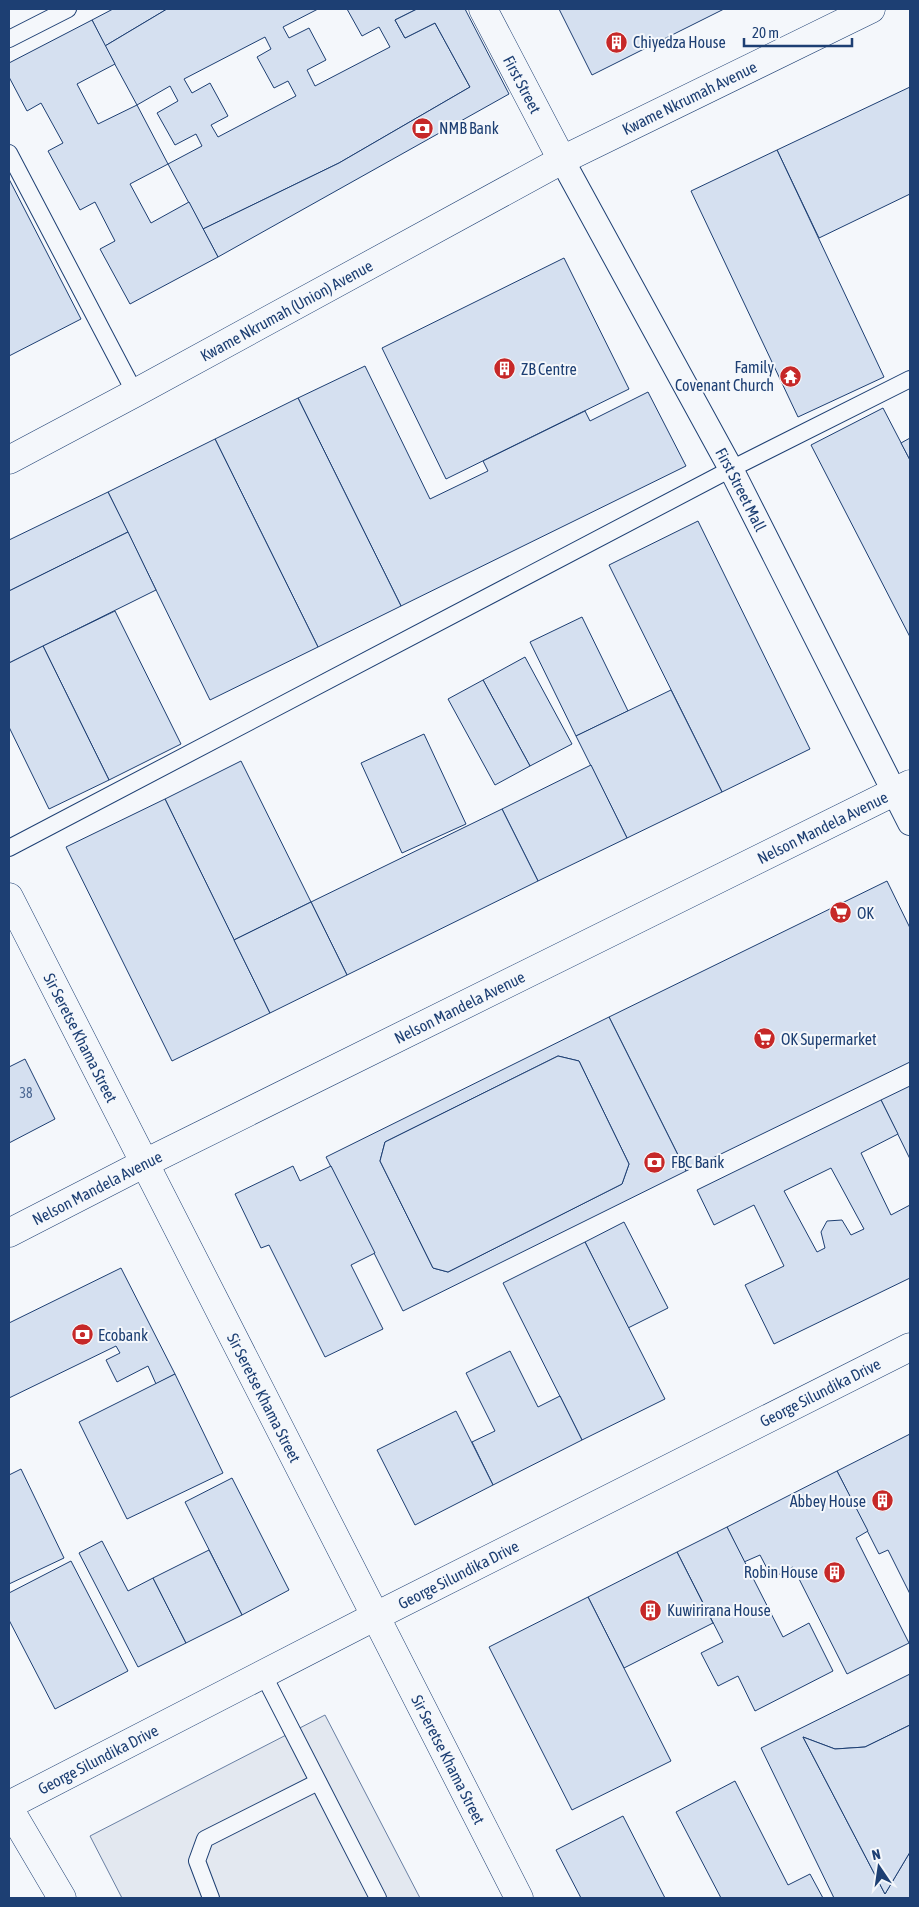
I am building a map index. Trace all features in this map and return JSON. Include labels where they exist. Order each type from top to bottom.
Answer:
[{"type":"street","name":"First Street","points":[[483,9],[562,160]]},
{"type":"street","name":"Kwame Nkrumah Avenue","points":[[562,160],[871,9]]},
{"type":"street","name":"Kwame Nkrumah (Union) Avenue","points":[[9,460],[562,160]]},
{"type":"street","name":"First Street Mall","points":[[562,160],[902,788],[910,823]]},
{"type":"street","name":"Nelson Mandela Avenue","points":[[9,1233],[144,1163],[902,788]]},
{"type":"street","name":"Sir Seretse Khama Street","points":[[9,898],[519,1898]]},
{"type":"street","name":"George Silundika Drive","points":[[9,1806],[262,1674],[910,1347]]},
{"type":"street","points":[[9,1806],[62,1898]]},
{"type":"lane","points":[[9,39],[68,9]]},
{"type":"lane","points":[[9,153],[135,393]]},
{"type":"lane","points":[[9,848],[730,469],[910,379]]},
{"type":"lane","points":[[262,1674],[378,1898]]},
{"type":"lane","points":[[211,1898],[197,1862],[205,1839],[318,1782]]},
{"type":"shaded area","points":[[325,1715],[420,1898],[122,1898],[90,1836]]},
{"type":"building","points":[[113,9],[167,9],[105,46],[92,20]]},
{"type":"building","points":[[167,9],[318,9],[283,27],[289,38],[309,28],[326,60],[307,70],[315,86],[390,47],[379,27],[362,36],[347,9],[417,9],[395,20],[405,38],[435,23],[470,87],[339,163],[203,229],[168,164],[202,146],[196,134],[175,145],[157,113],[178,101],[170,86],[137,105],[105,46]],"holes":[[[265,37],[271,49],[257,57],[274,88],[288,81],[296,96],[218,137],[211,125],[228,116],[210,83],[192,93],[184,79]]]},
{"type":"building","name":"NMB Bank","points":[[417,9],[465,9],[509,94],[218,257],[203,229],[339,163],[470,87],[435,23],[405,38],[395,20]]},
{"type":"building","name":"Chiyedza House","points":[[559,9],[724,9],[592,75]]},
{"type":"building","points":[[92,20],[115,64],[77,84],[98,124],[137,105],[168,164],[130,184],[151,223],[189,202],[218,257],[130,304],[100,249],[115,241],[95,202],[80,210],[48,151],[63,143],[41,103],[27,111],[9,77],[9,63]]},
{"type":"building","points":[[910,87],[910,194],[819,238],[777,150]]},
{"type":"building","points":[[777,150],[884,377],[798,417],[691,191]]},
{"type":"building","points":[[9,179],[81,319],[9,356]]},
{"type":"building","name":"ZB Centre","points":[[564,258],[629,389],[446,479],[382,348]]},
{"type":"building","points":[[365,366],[430,499],[488,471],[483,461],[585,411],[590,421],[648,392],[686,466],[401,606],[298,398]]},
{"type":"building","points":[[298,398],[401,606],[318,647],[215,439]]},
{"type":"building","points":[[883,408],[910,460],[910,637],[811,445]]},
{"type":"building","points":[[910,438],[910,460],[901,443]]},
{"type":"building","points":[[215,439],[318,647],[210,700],[108,492]]},
{"type":"building","points":[[108,492],[128,532],[9,591],[9,540]]},
{"type":"building","points":[[698,521],[810,749],[722,792],[609,565]]},
{"type":"building","points":[[128,532],[156,590],[9,663],[9,591]]},
{"type":"building","points":[[115,611],[181,744],[109,780],[43,646]]},
{"type":"building","points":[[582,617],[628,711],[576,736],[530,642]]},
{"type":"building","points":[[43,646],[109,780],[49,809],[9,727],[9,663]]},
{"type":"building","points":[[525,657],[572,744],[530,766],[483,680]]},
{"type":"building","points":[[483,680],[530,766],[495,785],[448,699]]},
{"type":"building","points":[[671,690],[722,792],[627,838],[576,736]]},
{"type":"building","points":[[424,734],[466,824],[402,853],[361,763]]},
{"type":"building","points":[[241,761],[311,902],[234,940],[165,799]]},
{"type":"building","points":[[591,765],[627,838],[538,881],[502,809]]},
{"type":"building","points":[[165,799],[270,1013],[172,1061],[66,847]]},
{"type":"building","points":[[502,809],[538,881],[347,975],[311,902]]},
{"type":"building","name":"OK Supermarket","points":[[887,881],[910,928],[910,1062],[686,1171],[609,1017]]},
{"type":"building","points":[[311,902],[347,975],[270,1013],[234,940]]},
{"type":"building","name":"FBC Bank","points":[[609,1017],[686,1171],[403,1311],[326,1157]],"holes":[[[558,1056],[579,1061],[629,1164],[622,1184],[448,1272],[433,1268],[380,1161],[385,1142]]]},
{"type":"building","points":[[558,1056],[579,1061],[629,1164],[622,1184],[448,1272],[433,1268],[380,1161],[385,1142]]},
{"type":"building","points":[[25,1059],[55,1119],[9,1143],[9,1067]]},
{"type":"building","points":[[910,1086],[910,1159],[881,1100]]},
{"type":"building","points":[[881,1100],[898,1134],[861,1153],[891,1215],[910,1205],[910,1278],[774,1344],[745,1285],[784,1266],[754,1205],[714,1225],[697,1190]],"holes":[[[831,1168],[864,1229],[851,1235],[842,1220],[827,1221],[821,1232],[825,1248],[817,1252],[784,1191]]]},
{"type":"building","points":[[293,1166],[300,1181],[331,1166],[375,1253],[351,1265],[383,1329],[325,1357],[269,1245],[261,1248],[235,1194]]},
{"type":"building","points":[[624,1222],[668,1308],[628,1328],[585,1242]]},
{"type":"building","points":[[585,1242],[665,1399],[582,1440],[503,1283]]},
{"type":"building","name":"Ecobank","points":[[121,1268],[175,1374],[156,1384],[148,1366],[117,1382],[106,1360],[120,1353],[116,1346],[9,1398],[9,1323]]},
{"type":"building","points":[[510,1351],[538,1407],[560,1396],[582,1440],[493,1485],[472,1442],[495,1431],[466,1373]]},
{"type":"building","points":[[175,1374],[223,1473],[127,1519],[79,1422]]},
{"type":"building","points":[[456,1411],[493,1485],[415,1525],[377,1450]]},
{"type":"building","name":"Abbey House","points":[[910,1434],[910,1594],[888,1550],[879,1554],[837,1471]]},
{"type":"building","points":[[21,1469],[64,1558],[9,1584],[9,1475]]},
{"type":"building","name":"Robin House","points":[[837,1471],[868,1531],[856,1538],[909,1643],[847,1674],[793,1567],[772,1578],[760,1555],[744,1562],[727,1527]]},
{"type":"building","points":[[232,1478],[289,1590],[242,1615],[185,1502]]},
{"type":"building","points":[[727,1527],[783,1637],[809,1623],[833,1671],[755,1711],[738,1676],[718,1686],[701,1653],[723,1642],[677,1552]]},
{"type":"building","points":[[102,1541],[128,1591],[153,1578],[186,1643],[138,1667],[79,1553]]},
{"type":"building","points":[[209,1550],[242,1615],[186,1643],[153,1578]]},
{"type":"building","name":"Kuwirirana House","points":[[677,1552],[713,1623],[624,1668],[588,1597]]},
{"type":"building","points":[[71,1561],[128,1671],[55,1709],[9,1620],[9,1593]]},
{"type":"building","points":[[588,1597],[671,1761],[572,1810],[489,1647]]},
{"type":"building","points":[[910,1674],[910,1725],[865,1747],[835,1749],[803,1737],[885,1894],[910,1852],[910,1898],[834,1898],[761,1748]]},
{"type":"building","points":[[910,1725],[910,1852],[885,1894],[803,1737],[835,1749],[865,1747]]},
{"type":"building","points":[[735,1781],[788,1885],[810,1874],[823,1898],[721,1898],[676,1812]]},
{"type":"building","points":[[623,1816],[665,1898],[581,1898],[556,1850]]},
{"type":"place","name":"Chiyedza House","points":[[617,42]]},
{"type":"place","name":"NMB Bank","points":[[423,128]]},
{"type":"place","name":"ZB Centre","points":[[505,369]]},
{"type":"place","name":"Family Covenant Church","points":[[790,376]]},
{"type":"place","name":"OK","points":[[841,913]]},
{"type":"place","name":"OK Supermarket","points":[[765,1039]]},
{"type":"place","name":"FBC Bank","points":[[655,1162]]},
{"type":"place","name":"Ecobank","points":[[82,1335]]},
{"type":"place","name":"Abbey House","points":[[882,1501]]},
{"type":"place","name":"Robin House","points":[[834,1572]]},
{"type":"place","name":"Kuwirirana House","points":[[651,1610]]}]
